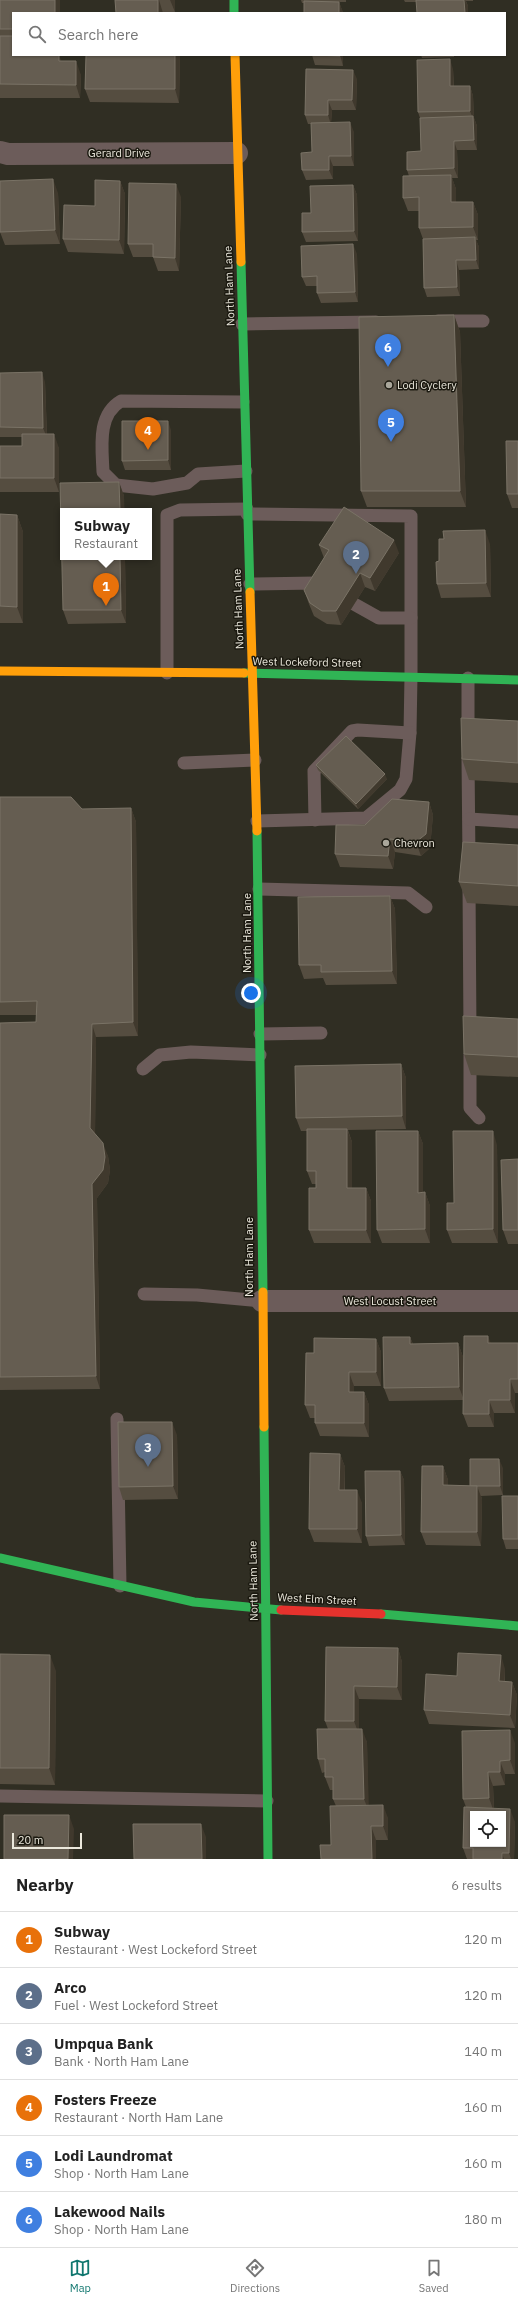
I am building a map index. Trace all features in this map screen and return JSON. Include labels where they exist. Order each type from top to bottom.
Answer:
[{"type":"main road","points":[[234,0],[234,12]]},
{"type":"main road","name":"North Ham Lane","points":[[235,56],[243,402],[259,889],[268,1859]]},
{"type":"main road","name":"West Lockeford Street","points":[[0,671],[252,673],[518,680]]},
{"type":"main road","name":"West Elm Street","points":[[0,1558],[194,1602],[266,1609],[409,1615],[518,1626]]},
{"type":"street","name":"Gerard Drive","points":[[0,152],[237,153]]},
{"type":"street","name":"West Locust Street","points":[[262,1301],[518,1301]]},
{"type":"lane","points":[[429,321],[483,321]]},
{"type":"lane","points":[[242,324],[390,322]]},
{"type":"lane","points":[[243,402],[121,401],[112,406],[102,430],[103,472],[116,485],[153,489],[186,483],[198,474],[246,470]]},
{"type":"lane","points":[[167,673],[167,515],[180,510],[411,516],[410,733],[406,779],[400,790],[366,818],[257,821]]},
{"type":"lane","points":[[250,584],[316,583],[320,585]]},
{"type":"lane","points":[[354,604],[379,618],[411,618]]},
{"type":"lane","points":[[468,678],[470,1108],[479,1118]]},
{"type":"lane","points":[[315,820],[314,771],[352,731],[358,730],[410,733]]},
{"type":"lane","points":[[184,763],[255,760]]},
{"type":"lane","points":[[468,819],[518,822]]},
{"type":"lane","points":[[259,889],[408,893],[426,907]]},
{"type":"lane","points":[[260,1034],[321,1033]]},
{"type":"lane","points":[[143,1069],[160,1055],[191,1052],[260,1055]]},
{"type":"lane","points":[[144,1294],[197,1295],[262,1301]]},
{"type":"lane","points":[[117,1419],[120,1586]]},
{"type":"lane","points":[[0,1796],[267,1801]]},
{"type":"building","points":[[0,0],[55,0],[55,12],[12,12],[12,29],[0,29]]},
{"type":"building","points":[[115,0],[158,0],[158,12],[116,12]]},
{"type":"building","points":[[416,0],[464,0],[465,12],[417,12]]},
{"type":"building","points":[[304,1],[339,2],[339,12],[304,12]]},
{"type":"building","points":[[0,36],[12,36],[12,56],[59,56],[59,61],[76,61],[76,85],[0,84]]},
{"type":"building","points":[[86,56],[175,56],[175,89],[85,89]]},
{"type":"building","points":[[450,59],[450,86],[470,86],[470,111],[418,112],[417,60]]},
{"type":"building","points":[[306,69],[353,70],[352,100],[328,100],[328,115],[305,115]]},
{"type":"building","points":[[473,116],[474,140],[454,141],[454,168],[407,170],[407,152],[421,151],[420,118]]},
{"type":"building","points":[[350,122],[351,156],[329,156],[329,170],[302,170],[301,153],[312,152],[311,123]]},
{"type":"building","points":[[451,175],[451,202],[473,202],[473,227],[419,228],[419,197],[403,198],[403,176]]},
{"type":"building","points":[[53,179],[55,230],[0,232],[0,181]]},
{"type":"building","points":[[95,180],[120,181],[119,240],[63,239],[64,205],[95,206]]},
{"type":"building","points":[[129,183],[176,184],[175,258],[153,257],[153,244],[128,244]]},
{"type":"building","points":[[353,185],[354,231],[302,232],[302,213],[311,213],[310,186]]},
{"type":"building","points":[[475,237],[476,260],[456,260],[457,287],[424,288],[423,239]]},
{"type":"building","points":[[353,244],[355,292],[317,293],[317,276],[302,277],[301,246]]},
{"type":"building","points":[[454,315],[460,491],[361,491],[359,317]]},
{"type":"building","points":[[42,372],[43,428],[0,427],[0,373]]},
{"type":"building","points":[[122,421],[168,421],[168,460],[122,461]]},
{"type":"building","points":[[22,434],[54,434],[54,478],[0,478],[0,446],[22,446]]},
{"type":"building","points":[[506,441],[518,441],[518,494],[507,494]]},
{"type":"building","points":[[119,482],[120,508],[61,508],[60,483]]},
{"type":"building","points":[[344,507],[394,540],[370,578],[360,573],[336,611],[322,611],[310,603],[304,590],[329,550],[319,545]]},
{"type":"building","points":[[0,514],[17,515],[17,607],[0,606]]},
{"type":"building","points":[[485,530],[486,583],[437,584],[436,562],[439,561],[439,539],[444,539],[443,531]]},
{"type":"building","points":[[62,560],[120,560],[121,610],[63,610]]},
{"type":"building","points":[[461,718],[518,721],[518,763],[462,759]]},
{"type":"building","points":[[346,736],[385,774],[356,804],[316,765]]},
{"type":"building","points":[[0,797],[71,797],[82,809],[131,808],[133,1022],[92,1024],[90,1128],[103,1143],[105,1157],[103,1170],[92,1184],[96,1376],[0,1377],[0,1023],[36,1022],[37,1001],[0,1002]]},
{"type":"building","points":[[392,799],[429,802],[426,834],[416,842],[390,839],[388,856],[335,854],[336,825],[365,825]]},
{"type":"building","points":[[463,842],[518,845],[518,886],[459,882]]},
{"type":"building","points":[[390,896],[392,971],[321,972],[321,965],[299,965],[298,897]]},
{"type":"building","points":[[463,1016],[518,1019],[518,1057],[464,1054]]},
{"type":"building","points":[[401,1064],[402,1116],[296,1118],[295,1066]]},
{"type":"building","points":[[307,1129],[347,1129],[347,1188],[366,1188],[366,1230],[309,1230],[309,1188],[316,1188],[316,1171],[307,1171]]},
{"type":"building","points":[[376,1131],[418,1131],[418,1193],[425,1192],[425,1229],[377,1230]]},
{"type":"building","points":[[453,1131],[493,1131],[493,1229],[447,1230],[447,1203],[454,1203]]},
{"type":"building","points":[[518,1159],[518,1230],[503,1230],[501,1160]]},
{"type":"building","points":[[464,1336],[488,1336],[488,1343],[518,1343],[518,1379],[510,1379],[510,1400],[489,1400],[489,1414],[463,1414]]},
{"type":"building","points":[[383,1337],[410,1337],[410,1344],[458,1343],[459,1387],[384,1388]]},
{"type":"building","points":[[314,1338],[376,1339],[376,1372],[349,1372],[349,1392],[364,1392],[364,1423],[315,1423],[315,1405],[305,1405],[306,1353],[314,1353]]},
{"type":"building","points":[[118,1422],[172,1422],[173,1486],[119,1487]]},
{"type":"building","points":[[310,1453],[340,1454],[339,1490],[357,1490],[357,1529],[309,1529]]},
{"type":"building","points":[[470,1459],[499,1459],[500,1486],[470,1486]]},
{"type":"building","points":[[422,1466],[443,1466],[443,1485],[477,1486],[477,1532],[421,1532]]},
{"type":"building","points":[[365,1471],[400,1471],[401,1535],[366,1536]]},
{"type":"building","points":[[502,1496],[518,1496],[518,1539],[503,1539]]},
{"type":"building","points":[[326,1647],[398,1648],[397,1687],[354,1686],[354,1721],[325,1721]]},
{"type":"building","points":[[458,1653],[501,1655],[499,1681],[512,1682],[510,1715],[424,1710],[426,1674],[457,1676]]},
{"type":"building","points":[[0,1654],[50,1655],[49,1768],[0,1768]]},
{"type":"building","points":[[317,1729],[362,1729],[364,1799],[333,1799],[333,1777],[325,1777],[325,1759],[318,1759]]},
{"type":"building","points":[[510,1730],[510,1760],[500,1761],[500,1772],[488,1772],[489,1798],[463,1799],[462,1731]]},
{"type":"building","points":[[383,1805],[383,1826],[371,1826],[372,1859],[321,1859],[320,1845],[331,1845],[330,1806]]},
{"type":"building","points":[[464,1807],[510,1809],[509,1853],[502,1853],[502,1859],[473,1859],[473,1848],[463,1848]]},
{"type":"building","points":[[4,1815],[69,1815],[68,1859],[4,1859]]},
{"type":"building","points":[[133,1824],[201,1824],[202,1859],[134,1859]]},
{"type":"traffic: fast","points":[[234,0],[234,12]]},
{"type":"traffic: fast","points":[[241,262],[250,592]]},
{"type":"traffic: fast","points":[[244,673],[518,680]]},
{"type":"traffic: fast","points":[[257,831],[263,1292]]},
{"type":"traffic: fast","points":[[264,1427],[268,1859]]},
{"type":"traffic: fast","points":[[0,1558],[194,1602],[281,1610]]},
{"type":"traffic: fast","points":[[381,1614],[518,1626]]},
{"type":"traffic: slow","points":[[235,56],[241,262]]},
{"type":"traffic: slow","points":[[250,592],[257,831]]},
{"type":"traffic: slow","points":[[0,671],[244,673]]},
{"type":"traffic: slow","points":[[263,1292],[264,1427]]},
{"type":"traffic: jam","points":[[281,1610],[381,1614]]},
{"type":"place","name":"Lakewood Nails","points":[[388,367]]},
{"type":"place","name":"Lodi Cyclery","points":[[389,385]]},
{"type":"place","name":"Lodi Laundromat","points":[[391,442]]},
{"type":"place","name":"Fosters Freeze","points":[[148,450]]},
{"type":"place","name":"Arco","points":[[356,574]]},
{"type":"place","name":"Subway","points":[[106,606]]},
{"type":"place","name":"Chevron","points":[[386,843]]},
{"type":"place","name":"Umpqua Bank","points":[[148,1467]]}]
